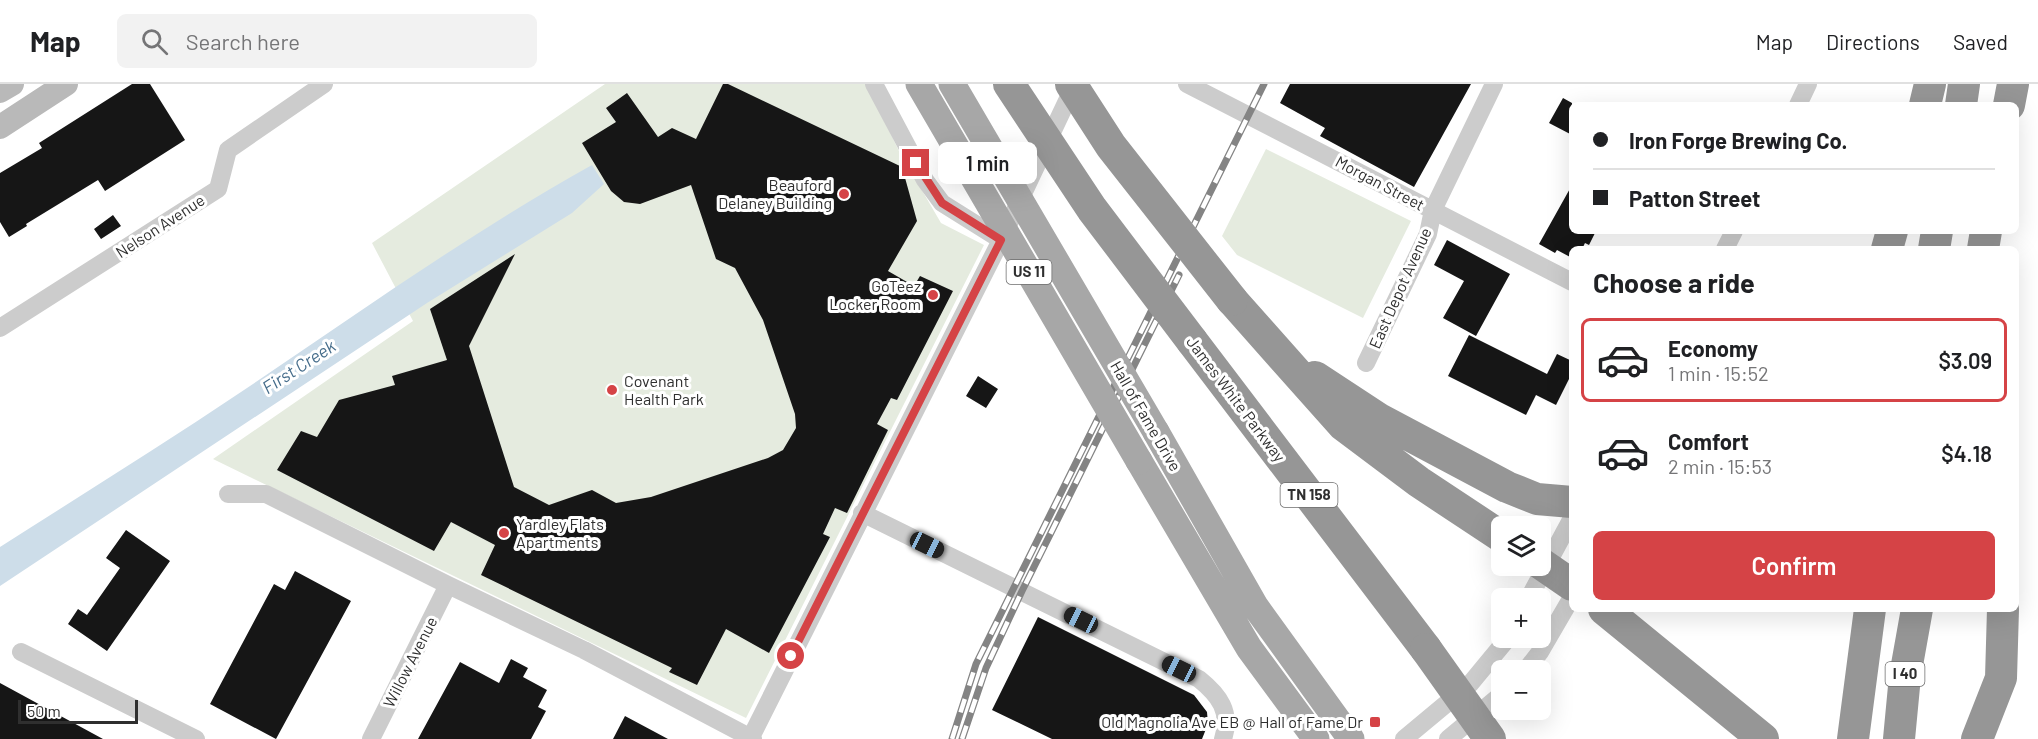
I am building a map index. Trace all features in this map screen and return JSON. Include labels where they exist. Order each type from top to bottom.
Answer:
[{"type":"highway","name":"James White Parkway","points":[[1009,84],[1092,209],[1426,649],[1490,739]]},
{"type":"highway","points":[[1073,84],[1111,146],[1232,300],[1278,349],[1318,401],[1342,425],[1419,482],[1491,530]]},
{"type":"highway","points":[[1926,102],[1930,84]]},
{"type":"highway","points":[[1961,102],[1964,84]]},
{"type":"highway","points":[[1278,349],[1330,388],[1379,419],[1507,487],[1537,499],[1569,502]]},
{"type":"highway","points":[[1551,571],[1569,583]]},
{"type":"highway","points":[[1608,612],[1763,739]]},
{"type":"highway","name":"I 40","points":[[1853,739],[1856,696],[1870,612]]},
{"type":"highway","name":"I 40","points":[[1899,739],[1905,676],[1916,612]]},
{"type":"highway","points":[[1977,739],[2001,678],[2003,612]]},
{"type":"main road","points":[[0,92],[12,84]]},
{"type":"main road","points":[[0,127],[66,84]]},
{"type":"main road","name":"Hall of Fame Drive","points":[[920,84],[1243,639],[1316,739]]},
{"type":"main road","name":"Hall of Fame Drive","points":[[952,84],[1255,606],[1351,739]]},
{"type":"street","name":"Nelson Avenue","points":[[0,328],[218,189],[228,150],[324,84]]},
{"type":"street","points":[[874,84],[925,180],[942,203],[1001,240]]},
{"type":"street","points":[[228,494],[266,494],[584,650],[751,739],[862,513],[1001,240],[1073,84]]},
{"type":"street","name":"Morgan Street","points":[[1187,84],[1569,280]]},
{"type":"street","name":"East Depot Avenue","points":[[1366,363],[1428,234],[1433,210],[1494,84]]},
{"type":"street","points":[[1799,102],[1808,84]]},
{"type":"street","points":[[862,513],[1199,679],[1216,693],[1224,706],[1227,719],[1223,739]]},
{"type":"street","points":[[1534,588],[1569,524]]},
{"type":"street","name":"Willow Avenue","points":[[371,739],[448,585]]},
{"type":"street","points":[[1534,660],[1569,602]]},
{"type":"street","points":[[1404,739],[1470,684],[1500,648]]},
{"type":"street","points":[[21,652],[195,739]]},
{"type":"street","points":[[1448,739],[1491,703]]},
{"type":"shaded area","name":"Covenant Health Park","points":[[605,84],[866,84],[899,151],[941,223],[984,245],[746,718],[213,459],[413,321],[372,243]]},
{"type":"shaded area","points":[[1266,149],[1411,221],[1363,318],[1237,255],[1222,236]]},
{"type":"water","name":"First Creek","points":[[592,165],[604,184],[572,213],[427,303],[0,586],[0,547],[211,412],[458,246]]},
{"type":"building","points":[[132,84],[150,84],[185,140],[105,191],[98,180],[9,237],[0,222],[0,173],[42,148],[39,143]]},
{"type":"building","points":[[723,84],[728,84],[902,167],[917,221],[888,271],[914,286],[920,276],[953,291],[897,400],[891,398],[877,424],[888,430],[847,513],[835,508],[823,534],[830,537],[769,653],[726,629],[697,685],[669,672],[672,668],[481,575],[495,545],[451,522],[434,551],[277,470],[301,431],[317,437],[339,400],[395,385],[392,376],[447,360],[430,309],[515,254],[469,346],[514,487],[549,505],[592,490],[616,503],[651,497],[768,458],[783,450],[796,428],[795,414],[763,320],[735,268],[716,259],[691,185],[640,204],[624,202],[611,191],[582,143],[616,122],[606,108],[627,93],[658,137],[672,128],[696,139]]},
{"type":"building","points":[[1290,84],[1471,84],[1414,187],[1320,136],[1325,128],[1280,103]]},
{"type":"building","points":[[1563,98],[1570,102],[1569,133],[1549,123]]},
{"type":"building","points":[[1569,190],[1569,234],[1594,234],[1589,245],[1585,243],[1584,246],[1569,246],[1569,256],[1557,250],[1555,253],[1539,244]]},
{"type":"building","points":[[113,215],[121,226],[101,239],[94,229]]},
{"type":"building","points":[[1447,240],[1510,274],[1476,336],[1443,318],[1464,281],[1434,265]]},
{"type":"building","points":[[1469,335],[1547,374],[1557,354],[1569,360],[1569,379],[1556,405],[1536,395],[1526,415],[1448,376]]},
{"type":"building","points":[[978,376],[998,389],[986,408],[966,396]]},
{"type":"building","points":[[126,530],[170,561],[107,651],[68,624],[78,609],[87,615],[120,568],[106,558]]},
{"type":"building","points":[[295,571],[351,601],[276,739],[210,704],[274,584],[285,590]]},
{"type":"building","points":[[1038,617],[1194,695],[1207,712],[1208,724],[1202,739],[1052,739],[992,710]]},
{"type":"building","points":[[511,659],[528,668],[523,677],[547,690],[538,707],[546,711],[531,739],[418,739],[460,662],[499,683]]},
{"type":"building","points":[[0,683],[103,739],[0,739]]},
{"type":"building","points":[[625,716],[668,739],[613,739]]},
{"type":"railway","points":[[952,739],[976,664],[1264,84]]},
{"type":"railway","points":[[962,739],[986,668],[1022,591],[1179,275]]},
{"type":"place","name":"Beauford Delaney Building","points":[[844,194]]},
{"type":"place","name":"GoTeez Locker Room","points":[[933,295]]},
{"type":"place","name":"Covenant Health Park","points":[[612,390]]},
{"type":"place","name":"Yardley Flats Apartments","points":[[504,533]]},
{"type":"place","name":"Old Magnolia Ave EB @ Hall of Fame Dr","points":[[1375,722]]},
{"type":"route","points":[[791,656],[1001,240],[942,203],[916,163]]}]
